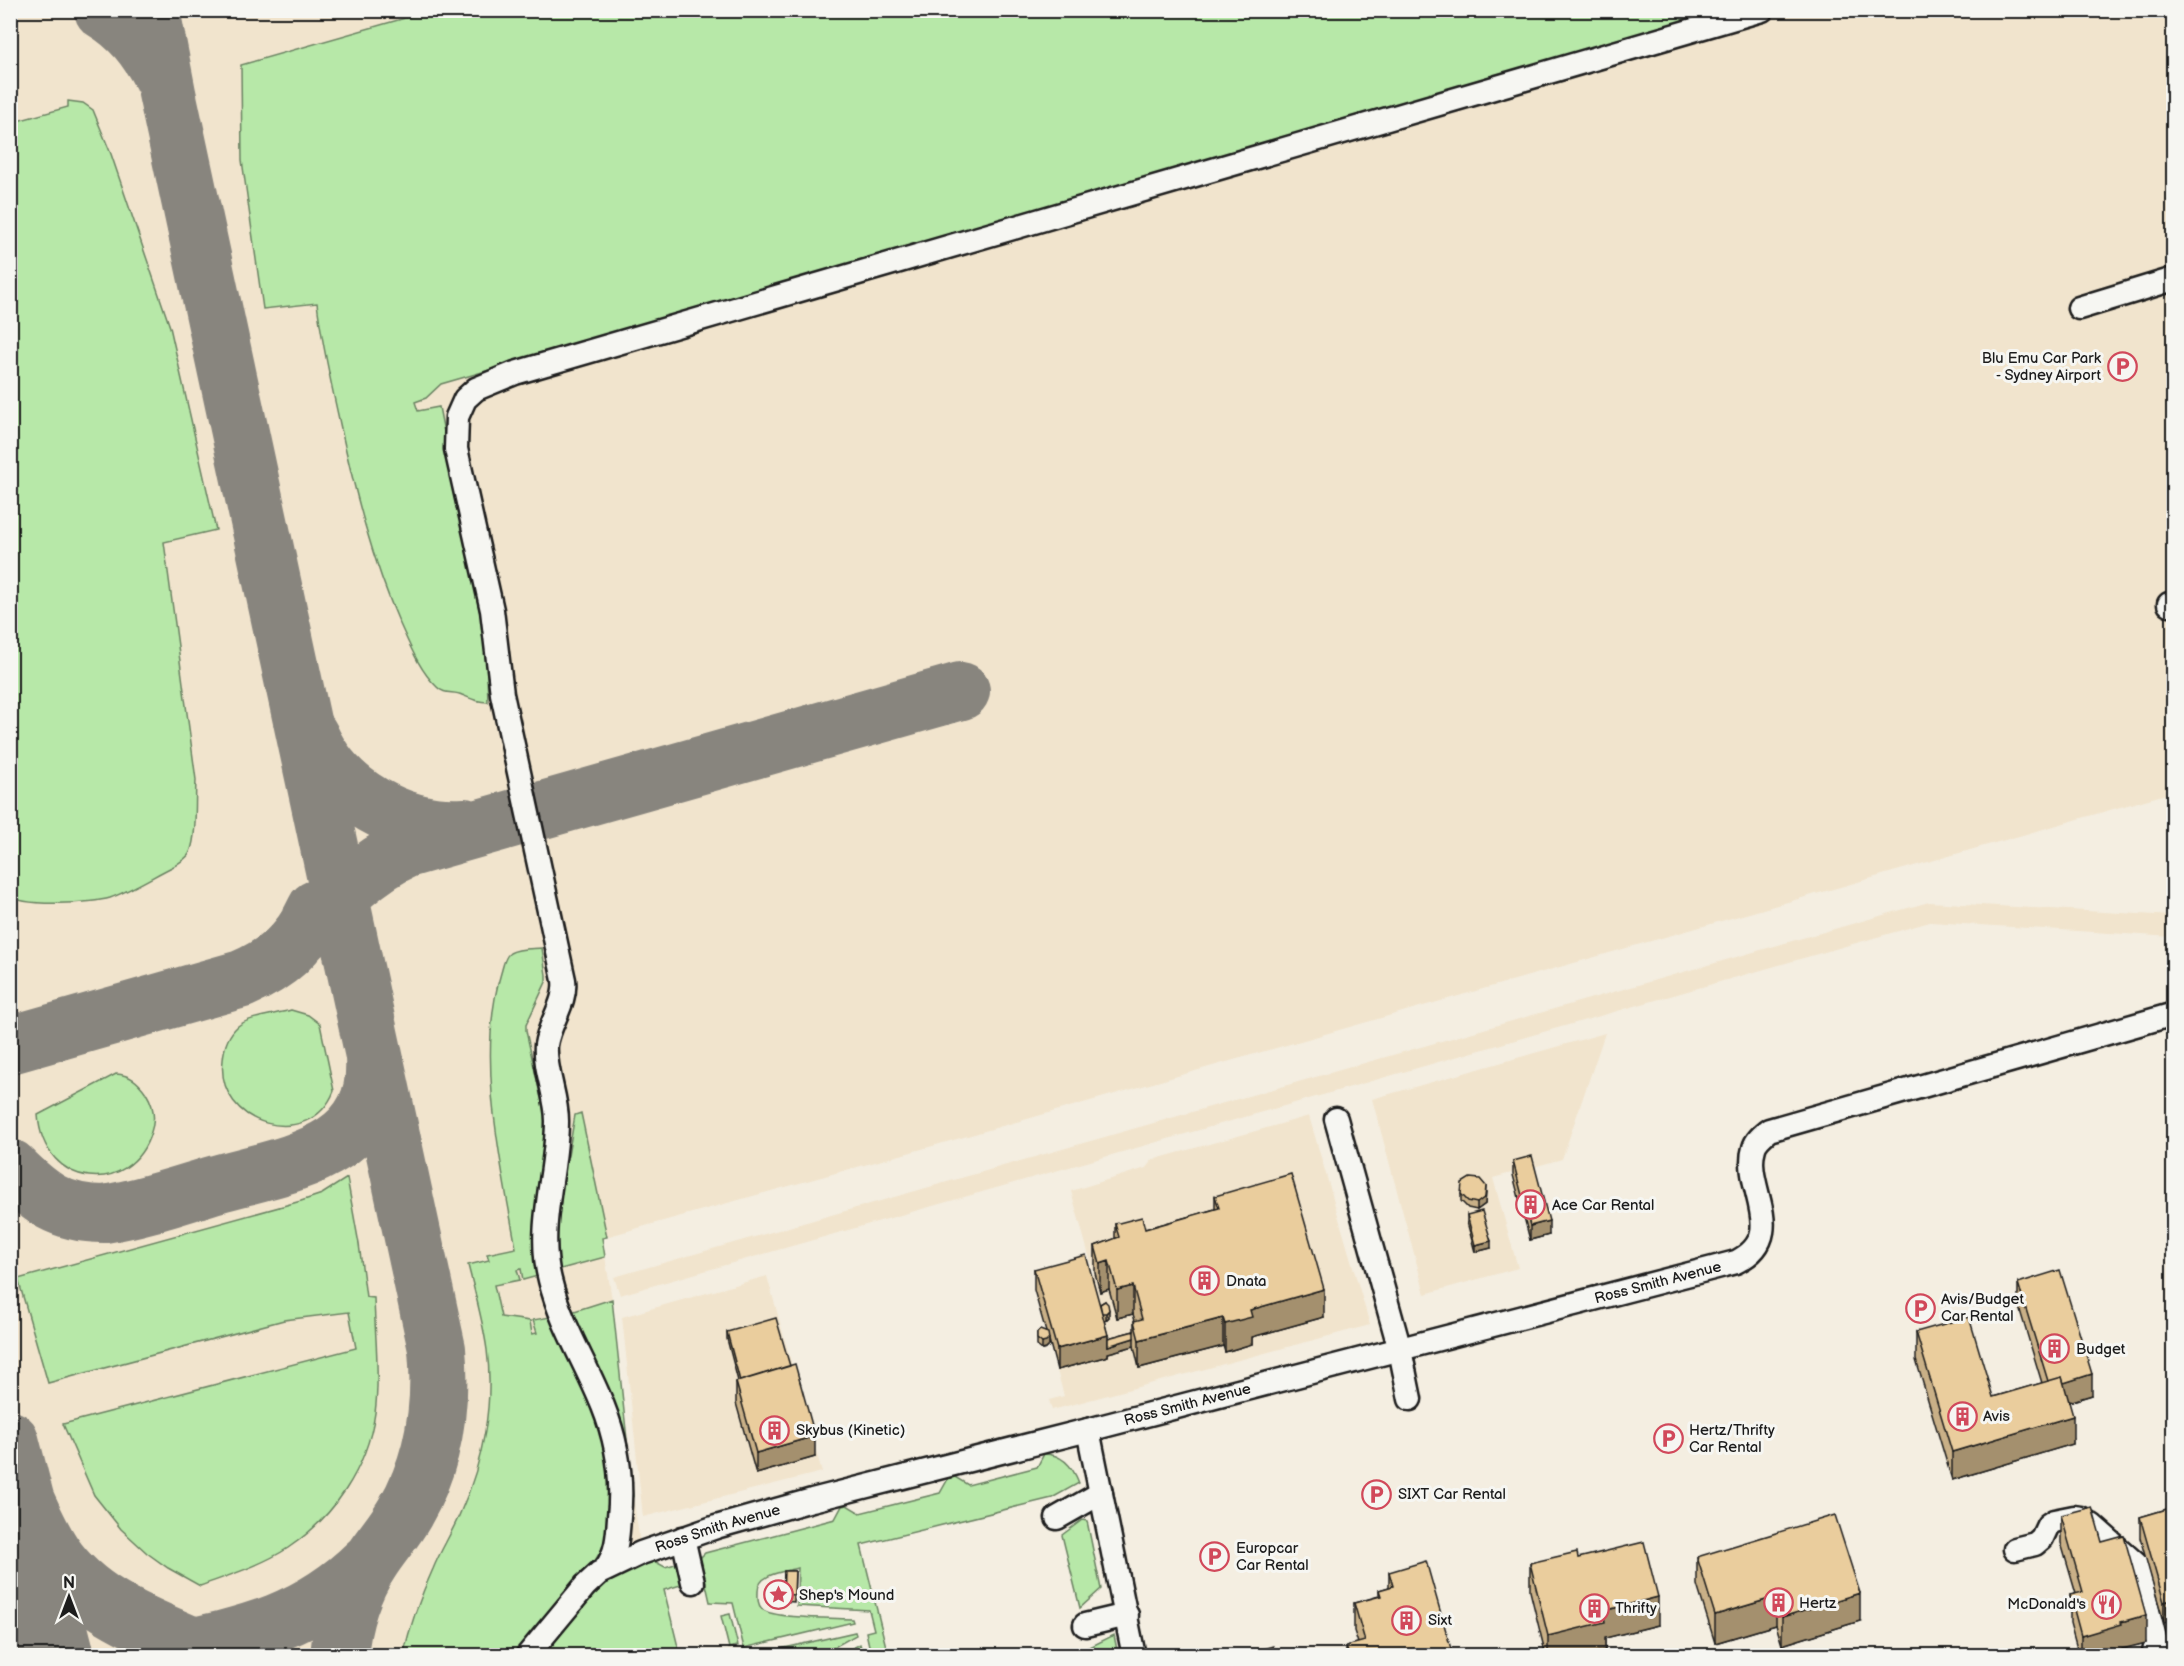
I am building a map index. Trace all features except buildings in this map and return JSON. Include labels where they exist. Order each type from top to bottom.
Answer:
[{"type":"lane","points":[[526,1656],[585,1586],[606,1569],[613,1557],[618,1533],[620,1491],[617,1457],[603,1405],[561,1315],[549,1276],[546,1255],[547,1210],[557,1122],[546,1045],[565,985],[502,694],[492,610],[456,449],[457,417],[465,399],[476,388],[515,373],[1762,10]]},
{"type":"lane","points":[[2079,308],[2174,279]]},
{"type":"lane","name":"Ross Smith Avenue","points":[[606,1569],[683,1538],[812,1500],[1736,1262],[1749,1255],[1761,1237],[1762,1218],[1753,1165],[1754,1148],[1758,1139],[1769,1130],[2174,1014]]},
{"type":"lane","points":[[1336,1119],[1400,1350],[1410,1399]]},
{"type":"lane","points":[[1088,1430],[1134,1656]]},
{"type":"lane","points":[[1058,1518],[1101,1492]]},
{"type":"lane","points":[[2025,1546],[2042,1538],[2048,1526],[2054,1521],[2074,1516],[2093,1526],[2136,1564],[2156,1642],[2153,1656]]},
{"type":"lane","points":[[683,1538],[693,1582]]},
{"type":"lane","points":[[1085,1625],[1127,1615]]},
{"type":"shaded area","points":[[11,11],[2173,11],[2173,792],[602,1238],[612,1299],[633,1496],[643,1563],[568,1655],[11,1656]]},
{"type":"shaded area","points":[[1929,902],[2173,916],[2173,937],[1930,922],[620,1295],[614,1277]]},
{"type":"shaded area","points":[[1605,1033],[1562,1159],[1493,1178],[1518,1268],[1425,1294],[1372,1099]]},
{"type":"shaded area","points":[[1309,1116],[1370,1325],[1052,1410],[1049,1400],[1064,1396],[1035,1290],[1094,1274],[1071,1191],[1146,1168],[1152,1160]]},
{"type":"shaded area","points":[[767,1276],[822,1472],[643,1517],[622,1317]]},
{"type":"green space","points":[[433,10],[1730,11],[441,384],[426,398],[415,402],[418,411],[439,407],[486,644],[488,702],[440,689],[425,674],[408,641],[381,575],[358,500],[330,379],[317,303],[263,309],[242,160],[241,65]]},
{"type":"green space","points":[[68,101],[83,103],[93,110],[111,154],[170,327],[216,530],[164,542],[196,780],[195,827],[189,854],[176,865],[110,898],[74,903],[42,903],[28,902],[10,895],[10,123],[68,107]]},
{"type":"green space","points":[[542,948],[546,982],[526,1025],[526,1031],[549,1134],[545,1274],[523,1280],[521,1269],[517,1270],[520,1280],[494,1285],[501,1317],[530,1321],[532,1334],[537,1333],[533,1320],[556,1316],[614,1463],[608,1539],[590,1569],[518,1655],[403,1656],[424,1590],[469,1492],[485,1432],[489,1391],[487,1350],[468,1265],[489,1260],[487,1254],[516,1248],[494,1110],[491,1039],[494,1005],[503,965],[508,955],[517,950]]},
{"type":"green space","points":[[291,1010],[308,1015],[320,1024],[334,1091],[322,1110],[305,1121],[286,1125],[266,1123],[248,1115],[234,1101],[224,1083],[224,1050],[232,1033],[243,1023]]},
{"type":"green space","points":[[116,1074],[133,1079],[146,1093],[153,1112],[151,1132],[141,1153],[126,1168],[108,1175],[89,1176],[71,1170],[55,1158],[43,1140],[38,1115]]},
{"type":"green space","points":[[581,1113],[607,1237],[602,1238],[605,1257],[557,1270],[554,1251],[562,1162],[566,1162],[566,1156],[568,1156],[575,1115]]},
{"type":"green space","points":[[347,1178],[366,1297],[374,1298],[376,1399],[371,1433],[364,1453],[346,1490],[320,1522],[305,1536],[268,1560],[200,1586],[147,1553],[121,1529],[94,1495],[63,1424],[356,1348],[349,1312],[284,1320],[48,1383],[18,1279],[301,1201],[322,1194]]},
{"type":"green space","points":[[612,1299],[633,1496],[625,1489],[565,1314]]},
{"type":"green space","points":[[1044,1454],[1062,1459],[1074,1472],[1079,1483],[1052,1498],[861,1545],[888,1655],[871,1655],[866,1632],[874,1630],[869,1610],[797,1606],[798,1568],[773,1574],[762,1580],[758,1596],[762,1609],[778,1615],[852,1619],[853,1622],[744,1648],[733,1603],[710,1602],[700,1558],[705,1553],[835,1519],[842,1506],[847,1505],[860,1513],[940,1493],[948,1479],[955,1477],[968,1485],[1037,1467]]},
{"type":"green space","points":[[1082,1520],[1087,1521],[1101,1589],[1080,1608],[1062,1535]]},
{"type":"green space","points":[[652,1560],[665,1567],[679,1563],[684,1584],[664,1590],[680,1655],[536,1656],[596,1588]]},
{"type":"green space","points":[[730,1614],[738,1646],[729,1648],[721,1616]]},
{"type":"green space","points":[[855,1632],[856,1635],[820,1655],[754,1655]]},
{"type":"green space","points":[[1114,1635],[1118,1655],[1056,1655],[1090,1647]]},
{"type":"green space","points":[[860,1644],[863,1655],[840,1655]]},
{"type":"taxiway","points":[[103,10],[137,38],[161,75]]},
{"type":"taxiway","points":[[151,10],[437,1349],[437,1412],[423,1473],[405,1512],[358,1583],[345,1618],[339,1656]]},
{"type":"taxiway","points":[[295,942],[333,902],[360,878],[374,867],[406,849],[961,691]]},
{"type":"taxiway","points":[[310,736],[336,776],[373,805],[395,816],[417,823],[441,827],[465,827]]},
{"type":"taxiway","points":[[10,1045],[242,979],[266,967],[295,943],[316,909]]},
{"type":"taxiway","points":[[10,1168],[31,1188],[52,1202],[75,1211],[104,1214],[146,1205],[299,1161],[324,1150],[345,1135],[362,1115],[372,1090],[374,1058]]},
{"type":"taxiway","points":[[10,1440],[66,1656]]},
{"type":"taxiway","points":[[25,1499],[52,1552],[85,1589],[126,1616],[217,1656]]},
{"type":"taxiway","points":[[172,1651],[253,1631],[301,1612],[346,1583],[368,1563]]},
{"type":"taxiway","points":[[11,1656],[24,1636],[33,1614],[40,1567]]},
{"type":"place","name":"Blu Emu Car Park - Sydney Airport","points":[[2122,367]]},
{"type":"place","name":"Ace Car Rental","points":[[1531,1205]]},
{"type":"place","name":"Dnata","points":[[1205,1281]]},
{"type":"place","name":"Avis/Budget Car Rental","points":[[1920,1308]]},
{"type":"place","name":"Budget","points":[[2055,1349]]},
{"type":"place","name":"Avis","points":[[1962,1416]]},
{"type":"place","name":"Skybus (Kinetic)","points":[[775,1430]]},
{"type":"place","name":"Hertz/Thrifty Car Rental","points":[[1668,1439]]},
{"type":"place","name":"SIXT Car Rental","points":[[1377,1494]]},
{"type":"place","name":"Europcar Car Rental","points":[[1215,1557]]},
{"type":"place","name":"Shep's Mound","points":[[778,1595]]},
{"type":"place","name":"Hertz","points":[[1778,1603]]},
{"type":"place","name":"McDonald's","points":[[2107,1604]]},
{"type":"place","name":"Thrifty","points":[[1594,1608]]},
{"type":"place","name":"Sixt","points":[[1407,1620]]}]
